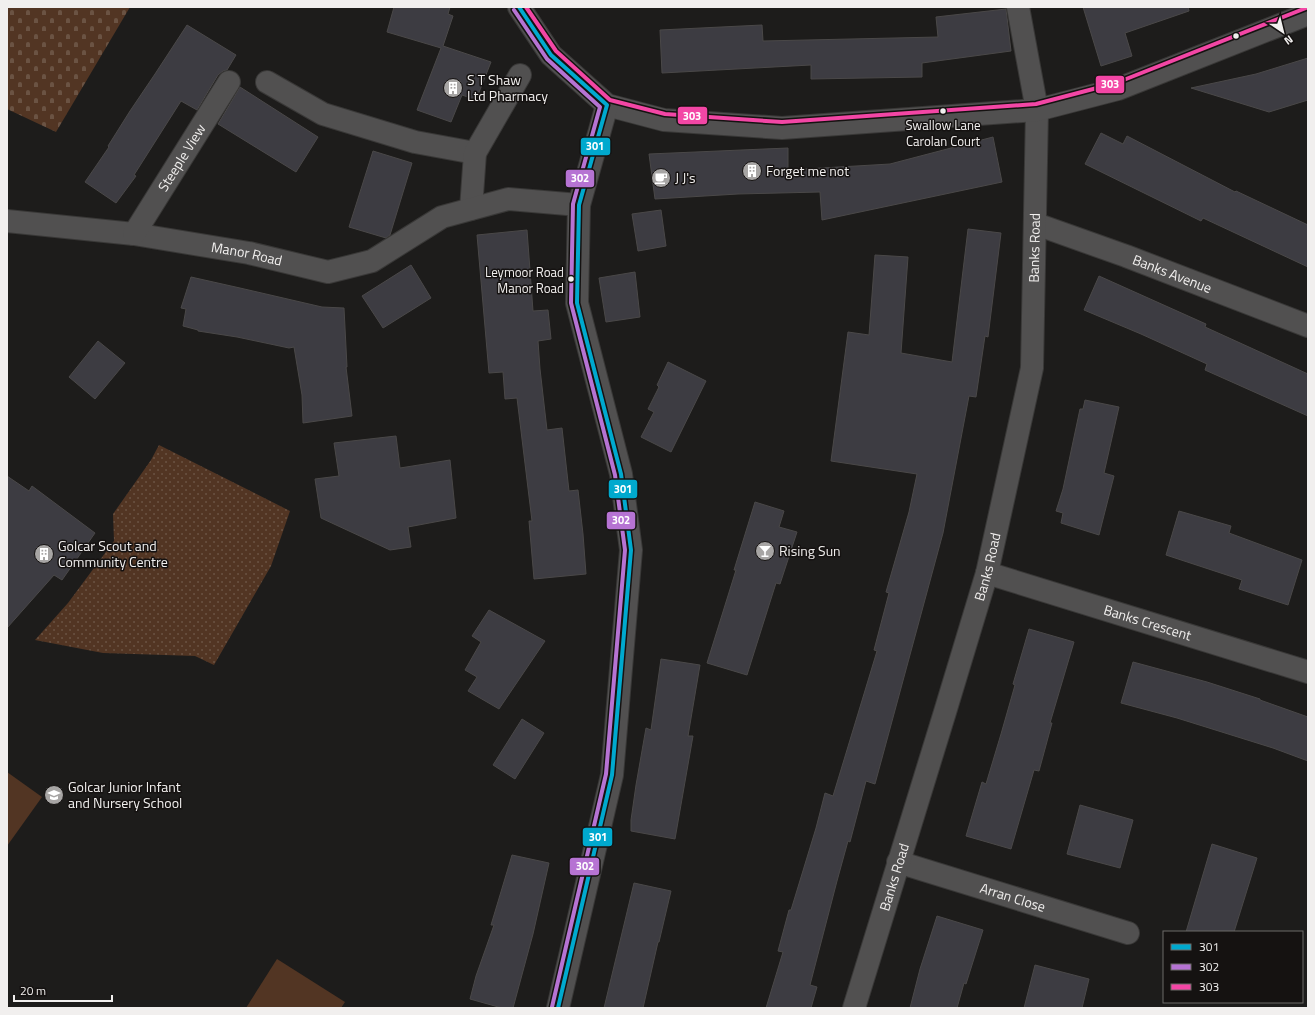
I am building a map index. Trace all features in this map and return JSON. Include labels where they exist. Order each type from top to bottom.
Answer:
[{"type":"street","points":[[519,7],[551,55],[607,105],[664,120],[782,128],[1037,110],[1118,89],[1308,14]]},
{"type":"street","name":"Banks Road","points":[[854,1008],[986,573],[1032,368],[1036,224],[1037,110],[1018,7]]},
{"type":"street","points":[[471,209],[475,153],[520,75]]},
{"type":"street","name":"Steeple View","points":[[134,234],[228,82]]},
{"type":"street","points":[[267,82],[323,114],[415,142],[475,153]]},
{"type":"street","points":[[558,1008],[612,775],[631,550],[621,474],[577,303],[579,205],[607,105]]},
{"type":"street","name":"Manor Road","points":[[7,221],[134,234],[249,253],[328,272],[372,261],[442,217],[508,199],[579,205]]},
{"type":"street","name":"Banks Avenue","points":[[1036,224],[1126,256],[1308,326]]},
{"type":"street","name":"Banks Crescent","points":[[986,573],[1308,672]]},
{"type":"street","name":"Arran Close","points":[[898,862],[1128,933]]},
{"type":"green space","points":[[7,7],[130,7],[56,132],[7,109]]},
{"type":"green space","points":[[159,445],[290,511],[271,566],[214,665],[195,656],[103,653],[35,640],[68,603],[114,541],[113,514],[151,460]]},
{"type":"green space","points":[[7,772],[42,797],[7,846]]},
{"type":"green space","points":[[277,959],[345,1002],[341,1008],[246,1008]]},
{"type":"building","points":[[394,7],[450,7],[448,14],[453,16],[443,46],[491,62],[476,100],[462,95],[451,122],[417,110],[441,48],[387,32]]},
{"type":"building","points":[[1083,7],[1188,7],[1189,11],[1125,33],[1132,56],[1101,66]]},
{"type":"building","points":[[1006,9],[1011,51],[922,63],[922,77],[811,79],[811,65],[662,73],[660,30],[762,25],[763,41],[938,37],[936,17]]},
{"type":"building","points":[[187,25],[236,55],[227,70],[218,75],[197,110],[181,101],[134,175],[136,176],[116,203],[85,182]]},
{"type":"building","points":[[1308,58],[1308,100],[1269,112],[1191,88],[1256,74]]},
{"type":"building","points":[[240,87],[318,137],[296,172],[218,124]]},
{"type":"building","points":[[1101,133],[1123,144],[1127,136],[1235,192],[1236,191],[1308,225],[1308,267],[1203,218],[1201,221],[1085,164]]},
{"type":"building","points":[[993,137],[1002,182],[822,220],[820,192],[738,194],[655,199],[649,154],[788,148],[788,170],[890,164]]},
{"type":"building","points":[[373,151],[412,163],[390,235],[386,238],[349,227]]},
{"type":"building","points":[[661,210],[666,246],[638,251],[632,214]]},
{"type":"building","points":[[968,229],[1001,233],[988,337],[985,336],[976,397],[969,396],[943,533],[875,784],[866,781],[850,842],[848,841],[810,985],[817,987],[811,1008],[766,1008],[783,952],[778,951],[789,910],[791,910],[825,793],[833,796],[877,651],[874,650],[889,593],[886,592],[909,512],[917,474],[831,461],[848,332],[869,335],[875,255],[908,257],[901,353],[952,362]]},
{"type":"building","points":[[527,230],[533,311],[548,310],[551,339],[538,341],[547,430],[562,428],[569,491],[578,490],[586,574],[534,579],[529,521],[532,521],[517,398],[505,399],[503,372],[489,373],[477,235]]},
{"type":"building","points":[[411,265],[431,298],[383,328],[362,296]]},
{"type":"building","points":[[635,272],[640,317],[606,322],[599,278]]},
{"type":"building","points":[[1099,276],[1206,324],[1205,327],[1308,374],[1308,416],[1205,370],[1207,364],[1084,310]]},
{"type":"building","points":[[191,277],[322,307],[344,308],[346,367],[352,416],[303,423],[302,395],[294,347],[289,348],[237,337],[198,331],[183,326],[186,309],[181,308]]},
{"type":"building","points":[[98,341],[125,363],[95,399],[69,377]]},
{"type":"building","points":[[668,362],[706,381],[671,452],[641,437],[654,412],[648,409],[659,387],[657,385]]},
{"type":"building","points":[[1085,400],[1119,407],[1104,473],[1114,476],[1099,535],[1061,523],[1063,513],[1056,511],[1063,489],[1080,409],[1083,409]]},
{"type":"building","points":[[396,436],[400,468],[450,460],[456,518],[408,527],[411,547],[390,550],[321,518],[315,479],[339,476],[334,443]]},
{"type":"building","name":"Golcar Scout and Community Centre","points":[[7,476],[29,491],[32,486],[95,533],[62,580],[54,575],[7,628]]},
{"type":"building","points":[[755,502],[784,511],[779,527],[797,532],[780,584],[776,583],[747,675],[707,663],[736,570],[734,570]]},
{"type":"building","points":[[1179,511],[1231,526],[1229,533],[1302,560],[1288,605],[1239,589],[1242,580],[1166,555]]},
{"type":"building","points":[[489,610],[545,641],[499,709],[468,691],[477,677],[465,670],[481,642],[472,636]]},
{"type":"building","points":[[1029,629],[1074,642],[1050,723],[1052,723],[1039,771],[1034,770],[1011,849],[966,836],[982,782],[986,784],[1015,685],[1013,684]]},
{"type":"building","points":[[661,659],[700,665],[688,736],[693,736],[675,839],[631,831],[636,785],[646,728],[651,730]]},
{"type":"building","points":[[1133,662],[1207,682],[1260,699],[1308,717],[1308,761],[1273,748],[1177,718],[1121,703]]},
{"type":"building","points":[[522,719],[544,733],[515,779],[493,765]]},
{"type":"building","points":[[1080,805],[1133,820],[1120,868],[1067,854]]},
{"type":"building","points":[[1212,844],[1257,858],[1234,931],[1186,931]]},
{"type":"building","points":[[512,855],[549,863],[533,934],[513,1008],[502,1008],[470,999],[476,976],[494,925],[491,925]]},
{"type":"building","points":[[634,883],[671,891],[659,942],[643,1008],[604,1008]]},
{"type":"building","points":[[937,916],[983,930],[966,984],[964,983],[957,1008],[910,1008],[920,969]]},
{"type":"building","points":[[1035,965],[1089,979],[1082,1008],[1024,1008]]},
{"type":"transit line","name":"301","points":[[519,7],[551,55],[607,105],[579,205],[577,303],[621,474],[631,550],[612,775],[558,1008]]},
{"type":"transit line","name":"303","points":[[526,7],[556,51],[610,100],[665,114],[782,122],[1036,104],[1116,83],[1306,8]]},
{"type":"transit line","name":"302","points":[[514,10],[547,59],[600,107],[573,204],[571,303],[615,475],[625,550],[606,774],[552,1007]]},
{"type":"place","name":"S T Shaw Ltd Pharmacy","points":[[453,88]]},
{"type":"place","name":"Swallow Lane Carolan Court","points":[[943,111]]},
{"type":"place","name":"Forget me not","points":[[752,171]]},
{"type":"place","name":"J J's","points":[[661,178]]},
{"type":"place","name":"Leymoor Road Manor Road","points":[[571,279]]},
{"type":"place","name":"Rising Sun","points":[[765,551]]},
{"type":"place","name":"Golcar Scout and Community Centre","points":[[44,554]]},
{"type":"place","name":"Golcar Junior Infant and Nursery School","points":[[54,795]]}]
